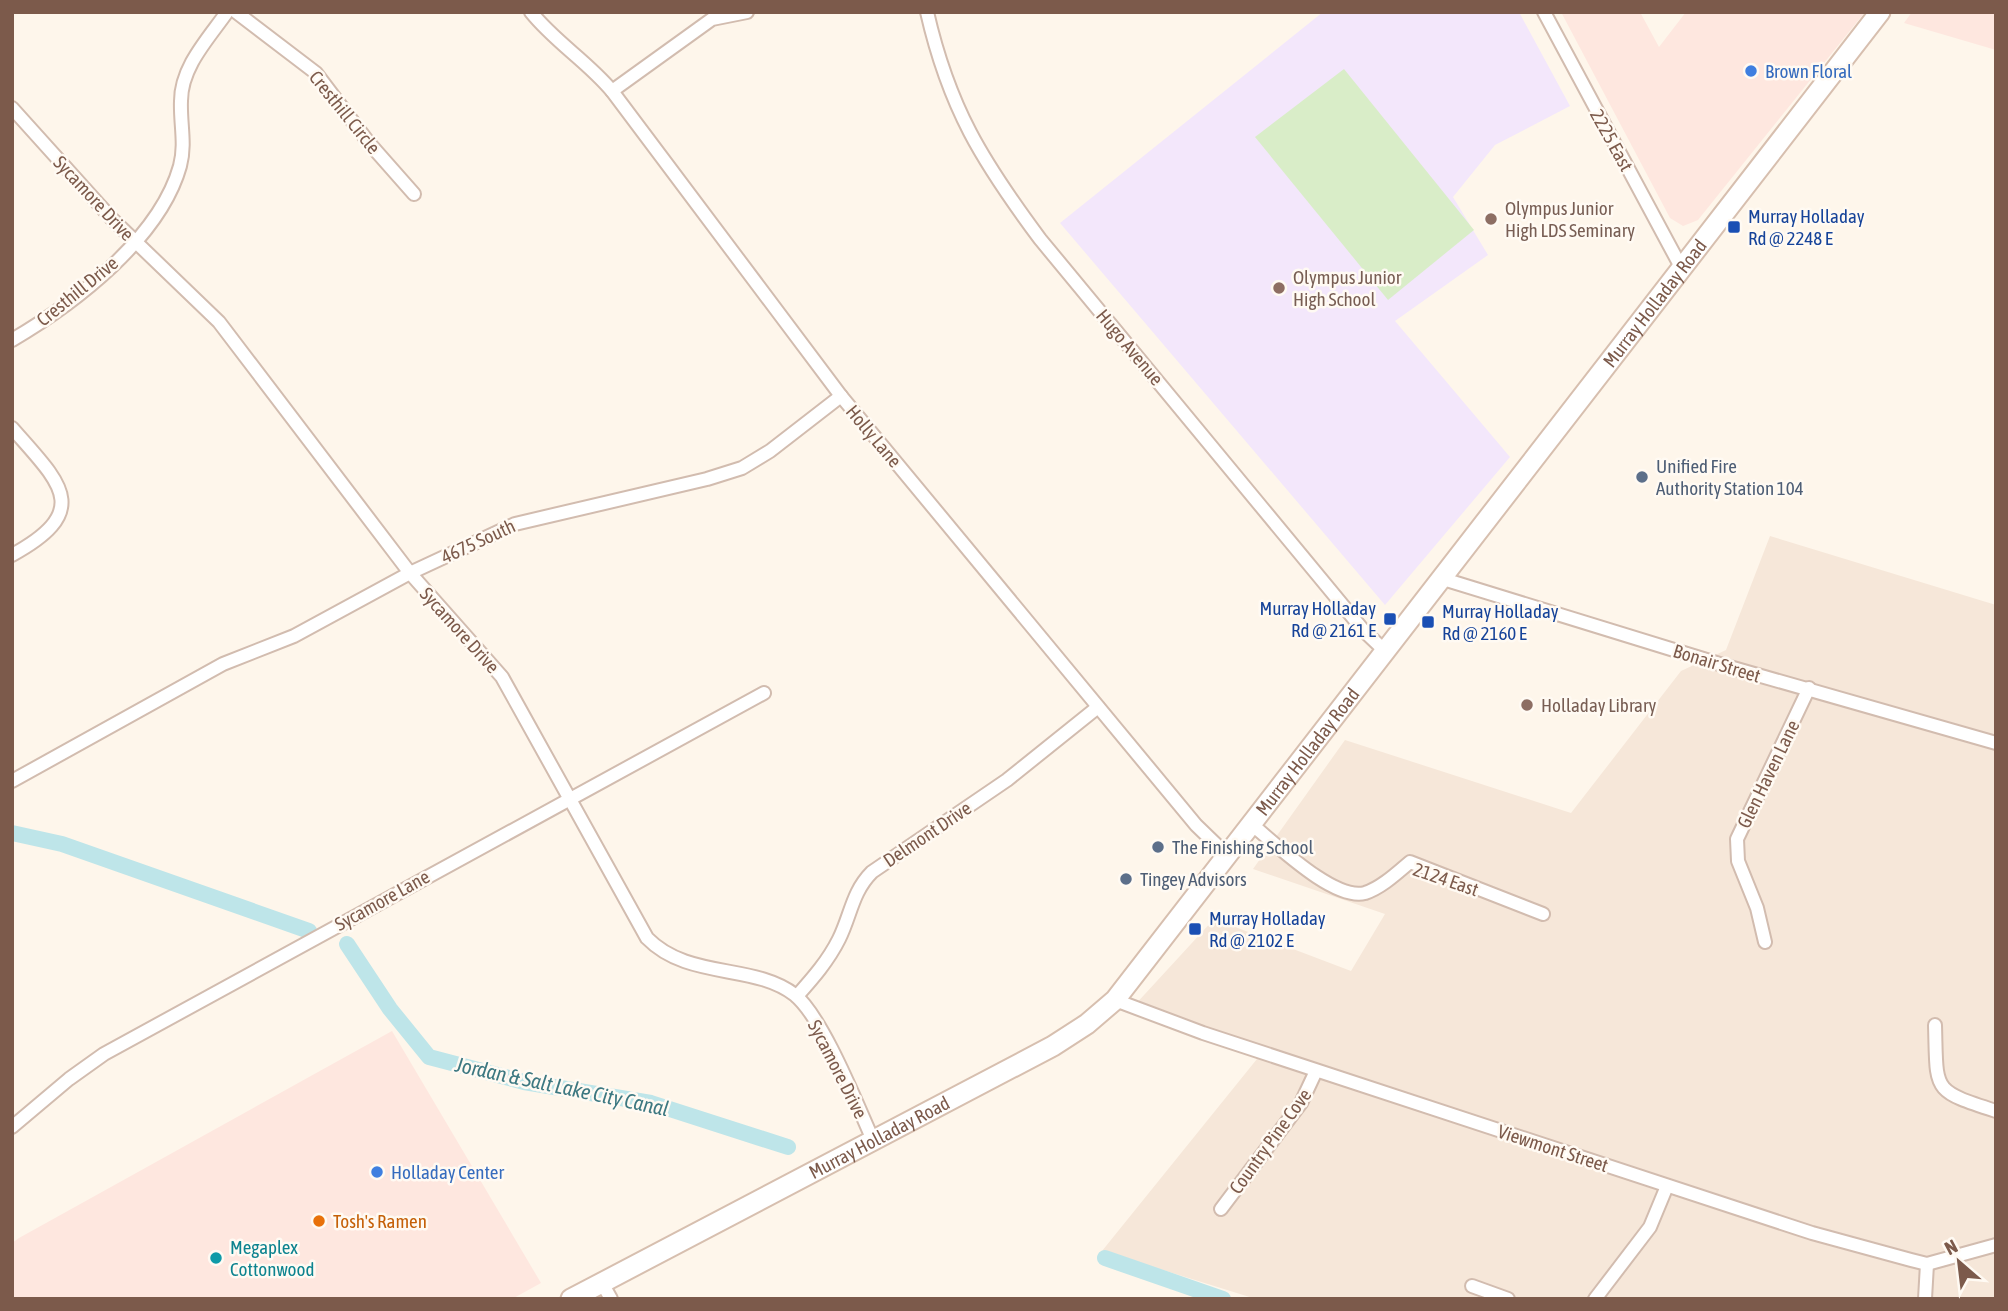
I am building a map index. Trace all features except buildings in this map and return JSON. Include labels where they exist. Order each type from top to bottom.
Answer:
[{"type":"main road","name":"Murray Holladay Road","points":[[572,1299],[607,1291],[873,1140],[1069,1036],[1115,1000],[1880,12]]},
{"type":"street","name":"Cresthill Drive","points":[[12,340],[54,314],[135,242],[161,211],[172,189],[182,152],[181,99],[184,80],[192,61],[227,12]]},
{"type":"street","name":"Cresthill Circle","points":[[236,12],[316,73],[369,143],[414,194]]},
{"type":"street","name":"Holly Lane","points":[[531,12],[545,29],[592,68],[612,91],[841,396],[1195,825],[1226,854]]},
{"type":"street","points":[[612,91],[712,19],[731,13],[747,12]]},
{"type":"street","name":"Hugo Avenue","points":[[927,12],[941,71],[953,100],[977,148],[1006,193],[1040,239],[1364,631],[1384,650]]},
{"type":"street","name":"2225 East","points":[[1544,12],[1681,267]]},
{"type":"street","name":"Sycamore Drive","points":[[12,108],[135,242],[229,334],[410,573],[507,684],[630,910],[653,944],[683,961],[774,984],[797,996],[833,1054],[873,1140]]},
{"type":"street","name":"4675 South","points":[[12,780],[223,664],[294,636],[410,573],[524,520],[708,479],[742,468],[770,451],[841,396]]},
{"type":"street","points":[[12,428],[54,476],[62,504],[59,519],[49,532],[12,555]]},
{"type":"street","name":"Bonair Street","points":[[1440,578],[1704,660],[1996,743]]},
{"type":"street","name":"Glen Haven Lane","points":[[1765,942],[1757,908],[1738,861],[1737,839],[1809,688]]},
{"type":"street","name":"Sycamore Lane","points":[[12,1127],[69,1079],[104,1054],[764,693]]},
{"type":"street","name":"Delmont Drive","points":[[797,996],[828,958],[840,937],[854,895],[872,872],[1007,780],[1098,707]]},
{"type":"street","name":"2124 East","points":[[1250,823],[1318,877],[1343,891],[1358,894],[1372,890],[1410,862],[1543,914]]},
{"type":"street","name":"Viewmont Street","points":[[1115,1000],[1137,1010],[1667,1186],[1812,1233],[1927,1264]]},
{"type":"street","points":[[1936,1025],[1936,1075],[1941,1089],[1954,1097],[1996,1111]]},
{"type":"street","name":"Country Pine Cove","points":[[1221,1209],[1301,1103],[1316,1070]]},
{"type":"street","points":[[1595,1299],[1650,1227],[1667,1186]]},
{"type":"street","points":[[1925,1299],[1927,1264],[1996,1245]]},
{"type":"street","points":[[1472,1286],[1508,1299]]},
{"type":"shaded area","name":"Olympus Junior High School","points":[[1323,12],[1519,12],[1570,106],[1495,145],[1453,197],[1488,255],[1395,321],[1510,457],[1385,605],[1060,223]]},
{"type":"shaded area","points":[[1561,12],[1640,12],[1659,47],[1686,12],[1865,12],[1698,220],[1683,226],[1670,218]]},
{"type":"shaded area","points":[[1912,12],[1996,12],[1996,50],[1904,23]]},
{"type":"shaded area","points":[[1770,536],[1996,605],[1996,1299],[1256,1299],[1102,1251],[1261,1054],[1133,1007],[1214,919],[1351,971],[1385,914],[1253,869],[1345,740],[1571,813],[1681,671],[1726,650]]},
{"type":"shaded area","points":[[392,1031],[541,1283],[512,1299],[12,1299],[12,1243],[19,1238]]},
{"type":"green space","points":[[1344,69],[1474,230],[1388,300],[1255,137]]},
{"type":"waterway","name":"Jordan & Salt Lake City Canal","points":[[12,833],[62,844],[309,931]]},
{"type":"waterway","name":"Jordan & Salt Lake City Canal","points":[[347,944],[390,1009],[429,1057],[524,1082],[651,1103],[788,1147]]},
{"type":"waterway","name":"Jordan & Salt Lake City Canal","points":[[1105,1258],[1223,1299]]},
{"type":"place","name":"Brown Floral","points":[[1751,71]]},
{"type":"place","name":"Olympus Junior High LDS Seminary","points":[[1491,219]]},
{"type":"place","name":"Murray Holladay Rd @ 2248 E","points":[[1734,227]]},
{"type":"place","name":"Olympus Junior High School","points":[[1279,288]]},
{"type":"place","name":"Unified Fire Authority Station 104","points":[[1642,477]]},
{"type":"place","name":"Murray Holladay Rd @ 2161 E","points":[[1390,619]]},
{"type":"place","name":"Murray Holladay Rd @ 2160 E","points":[[1428,622]]},
{"type":"place","name":"Holladay Library","points":[[1527,705]]},
{"type":"place","name":"The Finishing School","points":[[1158,847]]},
{"type":"place","name":"Tingey Advisors","points":[[1126,879]]},
{"type":"place","name":"Murray Holladay Rd @ 2102 E","points":[[1195,929]]},
{"type":"place","name":"Holladay Center","points":[[377,1172]]},
{"type":"place","name":"Tosh's Ramen","points":[[319,1221]]},
{"type":"place","name":"Megaplex Cottonwood","points":[[216,1258]]}]
